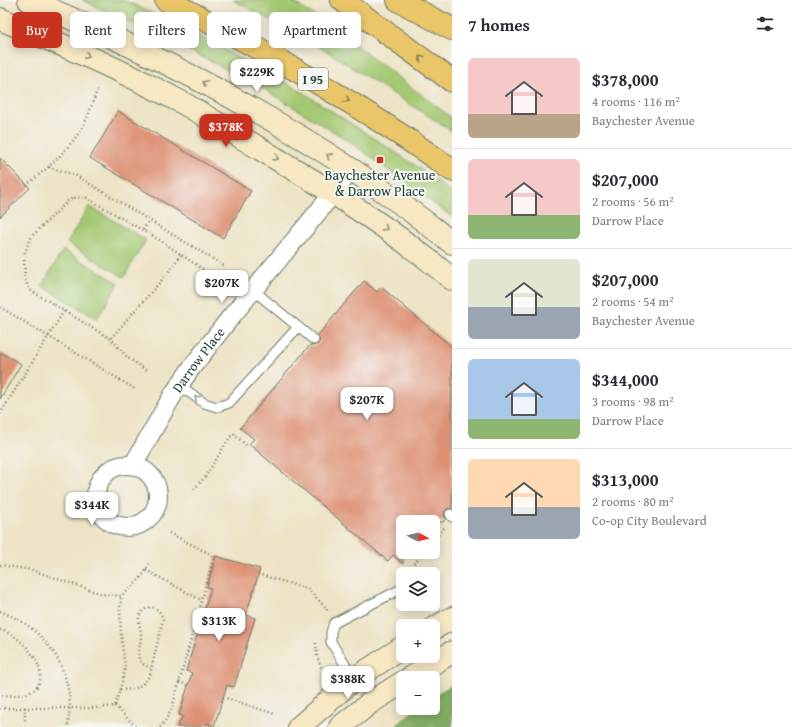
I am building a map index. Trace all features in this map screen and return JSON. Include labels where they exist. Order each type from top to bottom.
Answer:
[{"type":"highway","name":"I 95","points":[[166,0],[228,31],[318,82],[452,170]]},
{"type":"highway","points":[[342,0],[452,81]]},
{"type":"highway","points":[[398,0],[452,28]]},
{"type":"main road","points":[[29,0],[112,37],[208,85],[266,117],[351,170],[452,243]]},
{"type":"main road","points":[[418,0],[452,28]]},
{"type":"main road","points":[[0,19],[119,71],[180,102],[333,193],[385,228],[452,279]]},
{"type":"main road","points":[[440,626],[452,618]]},
{"type":"main road","points":[[299,727],[354,679],[396,652]]},
{"type":"main road","points":[[421,671],[452,652]]},
{"type":"main road","points":[[354,679],[370,703]]},
{"type":"main road","points":[[340,727],[370,703],[396,686]]},
{"type":"street","name":"Darrow Place","points":[[133,465],[179,385],[192,367],[351,170]]},
{"type":"lane","points":[[253,290],[314,340]]},
{"type":"lane","points":[[179,385],[204,403],[217,408],[229,403],[298,327]]},
{"type":"lane","points":[[354,679],[331,642],[331,632],[334,623],[396,592]]},
{"type":"path","points":[[26,185],[49,167],[78,134],[84,124],[98,88]]},
{"type":"path","points":[[49,167],[75,175],[226,267]]},
{"type":"path","points":[[146,370],[128,358],[111,338],[35,294],[27,285],[25,280],[24,255],[32,236],[73,198],[85,197],[91,199],[143,230],[216,278]]},
{"type":"path","points":[[143,230],[149,220]]},
{"type":"path","points":[[111,338],[167,274],[181,254]]},
{"type":"path","points":[[0,308],[134,389]]},
{"type":"path","points":[[0,414],[64,311]]},
{"type":"path","points":[[194,489],[205,477],[230,437],[234,434],[246,445]]},
{"type":"path","points":[[440,533],[445,527]]},
{"type":"path","points":[[160,727],[166,720],[172,708],[201,600],[215,557],[169,533]]},
{"type":"path","points":[[115,706],[125,667],[121,635],[121,596],[136,582],[149,564]]},
{"type":"path","points":[[0,565],[32,570],[102,594],[121,596]]},
{"type":"path","points":[[146,570],[201,600]]},
{"type":"path","points":[[258,574],[308,589],[327,609],[325,613]]},
{"type":"path","points":[[120,689],[135,689],[145,682],[150,674],[163,619],[160,612],[155,608],[143,610],[138,616],[141,639],[138,655],[139,660],[143,664],[151,667]]},
{"type":"path","points":[[0,611],[14,616],[30,626],[44,639],[55,654],[65,676],[68,688],[70,707],[68,727]]},
{"type":"path","points":[[0,630],[13,636],[24,644],[29,649],[40,670],[40,680],[36,689],[28,693],[0,695]]},
{"type":"path","points":[[316,640],[317,656],[322,670]]},
{"type":"path","points":[[179,682],[188,685]]},
{"type":"path","points":[[223,697],[274,714]]},
{"type":"path","points":[[0,708],[96,708],[115,706]]},
{"type":"path","points":[[115,706],[136,727]]},
{"type":"path","points":[[25,708],[25,727]]},
{"type":"green space","points":[[82,0],[124,0],[149,12],[134,12],[134,24],[126,20],[126,12],[108,12]]},
{"type":"green space","points":[[233,0],[290,0],[309,12],[269,12],[269,19],[261,15],[261,12],[256,12]]},
{"type":"green space","points":[[199,36],[207,40],[207,48],[221,48],[298,89],[421,169],[452,193],[452,217],[349,141],[252,82],[184,48],[199,48]]},
{"type":"green space","points":[[321,48],[359,48],[452,118],[452,131]]},
{"type":"green space","points":[[89,206],[146,240],[124,277],[67,243]]},
{"type":"green space","points":[[63,250],[119,283],[97,319],[42,286]]},
{"type":"green space","points":[[452,685],[452,727],[395,727],[409,715],[440,715],[440,692]]},
{"type":"building","points":[[118,111],[251,191],[223,238],[90,158]]},
{"type":"building","points":[[0,158],[30,188],[0,217]]},
{"type":"building","points":[[364,281],[377,292],[381,287],[452,347],[452,508],[445,511],[444,515],[446,518],[443,522],[440,522],[440,515],[396,515],[396,558],[393,555],[388,561],[249,444],[254,439],[240,428],[310,345],[313,346],[318,344],[320,341],[318,335]]},
{"type":"building","points":[[0,352],[21,364],[0,399]]},
{"type":"building","points":[[216,556],[260,569],[246,615],[255,618],[234,687],[227,685],[214,726],[207,723],[205,727],[177,727],[183,716],[179,715],[192,673],[186,671],[211,588],[207,587]]},
{"type":"building","points":[[397,559],[403,559],[403,564]]},
{"type":"place","name":"Baychester Avenue & Darrow Place","points":[[380,160]]}]
